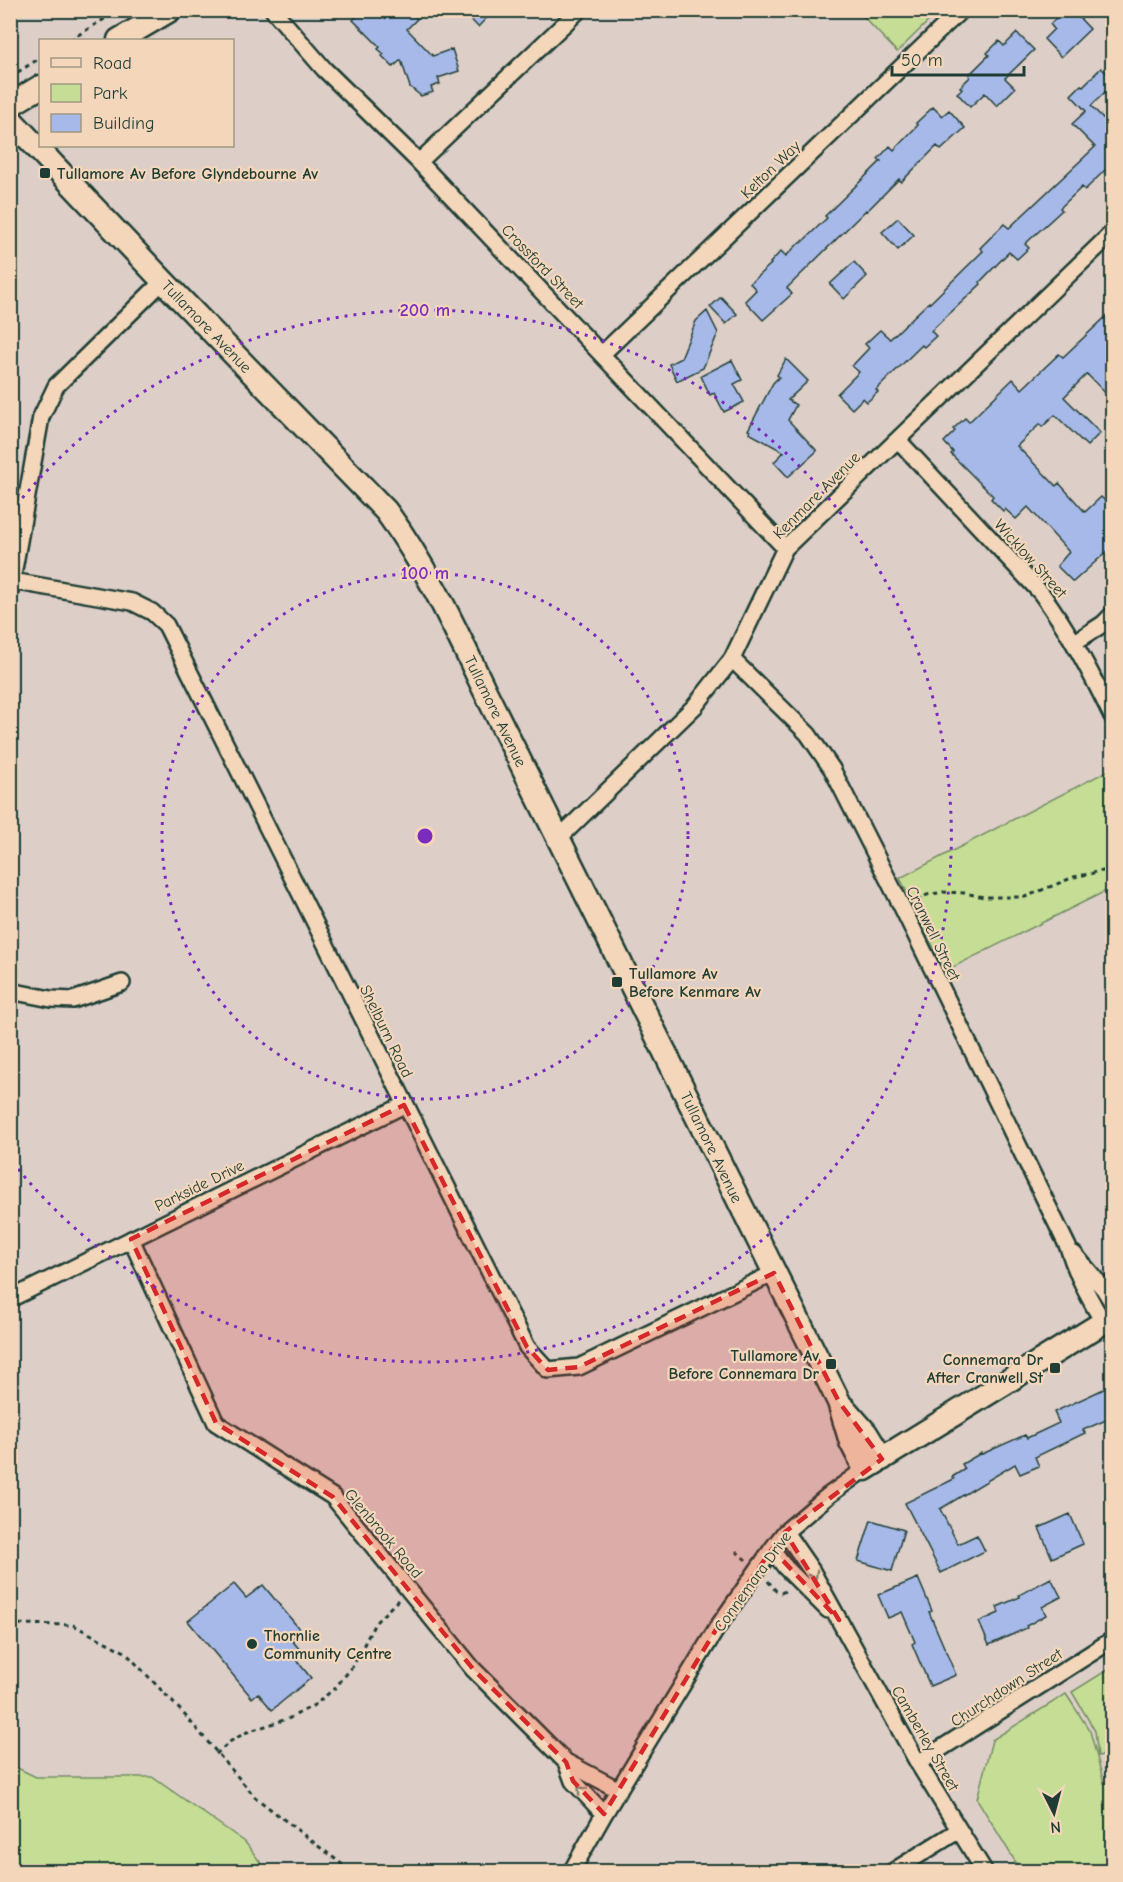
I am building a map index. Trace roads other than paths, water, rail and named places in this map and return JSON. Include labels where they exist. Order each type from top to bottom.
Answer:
[{"type":"street","points":[[121,39],[170,10]]},
{"type":"street","name":"Crossford Street","points":[[273,10],[324,69],[419,162],[785,548]]},
{"type":"street","points":[[419,162],[579,10]]},
{"type":"street","name":"Kelton Way","points":[[602,354],[961,10]]},
{"type":"street","points":[[10,105],[39,88]]},
{"type":"street","name":"Tullamore Avenue","points":[[10,119],[163,281],[386,510],[405,537],[440,597],[839,1402],[851,1443],[873,1464]]},
{"type":"street","name":"Kenmare Avenue","points":[[559,838],[695,706],[732,659],[785,548],[1113,233]]},
{"type":"street","points":[[11,586],[41,417],[56,386],[163,281]]},
{"type":"street","name":"Wicklow Street","points":[[898,440],[1041,593],[1075,642],[1113,716]]},
{"type":"street","name":"Shelburn Road","points":[[11,586],[132,602],[152,612],[166,625],[527,1347],[548,1370],[579,1367],[774,1273]]},
{"type":"street","points":[[1075,642],[1113,615]]},
{"type":"street","name":"Cranwell Street","points":[[732,659],[808,734],[832,769],[1068,1247],[1089,1299],[1108,1320]]},
{"type":"street","points":[[10,991],[51,999],[73,999],[122,983]]},
{"type":"street","name":"Parkside Drive","points":[[10,1299],[404,1105]]},
{"type":"street","name":"Glenbrook Road","points":[[131,1239],[216,1423],[333,1497],[473,1669],[566,1762],[619,1790]]},
{"type":"street","name":"Cranwell Street","points":[[1068,1247],[1113,1302]]},
{"type":"street","name":"Connemara Drive","points":[[572,1872],[604,1814],[717,1628],[785,1532],[829,1495],[873,1464],[1108,1320]]},
{"type":"street","name":"Camberley Street","points":[[785,1532],[812,1571],[918,1763],[985,1872]]},
{"type":"street","name":"Camberley Street","points":[[772,1549],[785,1567],[839,1620]]},
{"type":"street","name":"Churchdown Street","points":[[918,1763],[1113,1640]]},
{"type":"street","name":"Glenbrook Road","points":[[566,1762],[573,1781],[604,1814]]},
{"type":"street","points":[[892,1872],[959,1830]]},
{"type":"place","name":"Tullamore Av Before Glyndebourne Av","points":[[45,173]]},
{"type":"place","name":"Tullamore Av Before Kenmare Av","points":[[617,982]]},
{"type":"place","name":"Tullamore Av Before Connemara Dr","points":[[831,1364]]},
{"type":"place","name":"Connemara Dr After Cranwell St","points":[[1055,1368]]},
{"type":"place","name":"Thornlie Community Centre","points":[[252,1644]]}]
